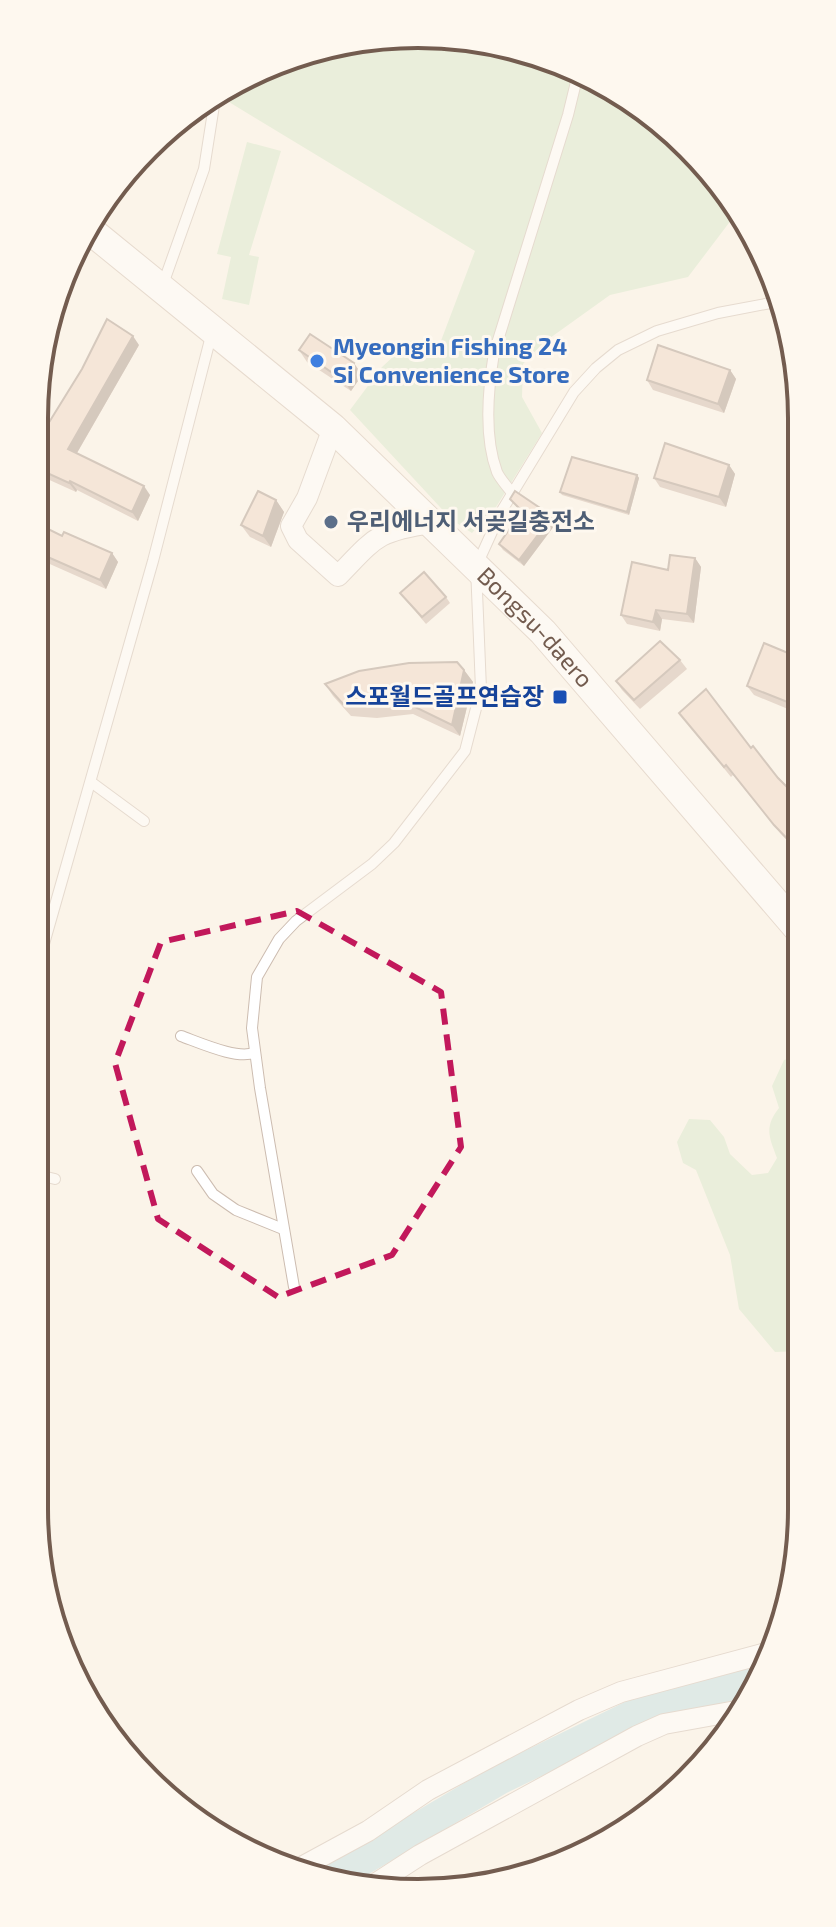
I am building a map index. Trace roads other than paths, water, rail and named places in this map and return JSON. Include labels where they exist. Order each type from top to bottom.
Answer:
[{"type":"main road","name":"Bongsu-daero","points":[[97,236],[333,428],[543,632],[788,917]]},
{"type":"street","points":[[333,428],[307,498],[291,526],[298,540],[338,576],[375,538],[394,528],[431,523]]},
{"type":"street","points":[[310,1862],[368,1831],[428,1790],[579,1710],[638,1687],[758,1655]]},
{"type":"street","points":[[385,1877],[420,1855],[637,1736],[664,1724],[727,1713]]},
{"type":"lane","points":[[512,493],[497,473],[489,424],[488,389],[494,353],[576,83]]},
{"type":"lane","points":[[161,289],[204,169],[213,109]]},
{"type":"lane","points":[[294,1287],[252,1028],[257,977],[279,939],[296,921],[372,864],[394,843],[465,751],[481,689],[476,567],[512,493],[574,392],[618,350],[657,331],[769,303]]},
{"type":"lane","points":[[48,931],[153,561],[213,330]]},
{"type":"lane","points":[[91,782],[144,821]]},
{"type":"lane","points":[[181,1036],[238,1056],[249,1056],[255,1052]]},
{"type":"lane","points":[[197,1171],[213,1194],[236,1210],[283,1229]]},
{"type":"lane","points":[[48,1177],[55,1179]]},
{"type":"waterway","points":[[344,1871],[499,1780],[657,1703],[745,1682]]},
{"type":"place","name":"Myeongin Fishing 24 Si Convenience Store","points":[[317,361]]},
{"type":"place","name":"우리에너지 서곶길충전소","points":[[331,522]]},
{"type":"place","name":"스포월드골프연습장","points":[[560,697]]}]
